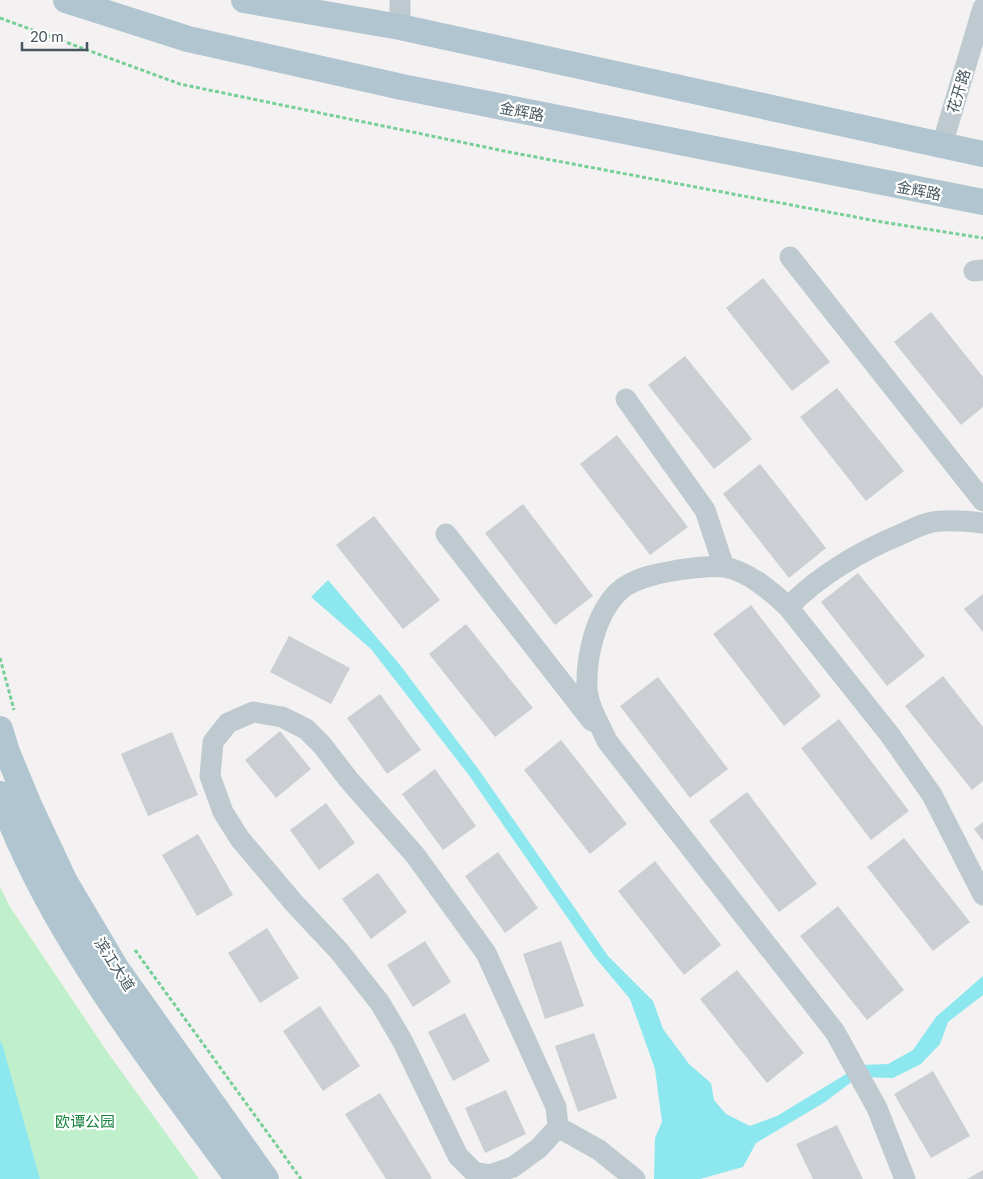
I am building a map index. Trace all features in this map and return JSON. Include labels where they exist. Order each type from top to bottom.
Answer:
[{"type":"main road","name":"金辉路","points":[[66,0],[188,39],[402,87],[983,202]]},
{"type":"main road","points":[[244,0],[400,27],[983,154]]},
{"type":"main road","name":"滨江大道","points":[[8,722],[7,752],[29,805],[65,882],[116,968],[266,1179]]},
{"type":"main road","name":"滨江大道","points":[[0,794],[43,889],[97,982],[238,1179]]},
{"type":"street","points":[[400,0],[400,27]]},
{"type":"street","name":"花开路","points":[[942,145],[983,8]]},
{"type":"street","points":[[790,257],[983,501]]},
{"type":"street","points":[[626,398],[705,510],[724,567]]},
{"type":"street","points":[[788,607],[810,585],[842,562],[891,538],[932,522],[967,521],[983,524]]},
{"type":"street","points":[[446,534],[835,1032],[877,1108],[905,1179]]},
{"type":"street","points":[[607,741],[587,690],[590,651],[601,618],[618,592],[640,579],[665,572],[693,568],[724,567],[751,578],[788,607],[890,735],[932,795],[983,895]]},
{"type":"street","points":[[253,712],[282,717],[306,729],[322,745],[349,780],[415,855],[486,953],[556,1107],[558,1127],[532,1153],[512,1167],[490,1175],[474,1172],[458,1156],[403,1042],[380,1003],[339,951],[294,903],[246,846],[222,812],[210,776],[213,742],[228,723],[253,712]]},
{"type":"street","points":[[558,1127],[599,1150],[635,1179]]},
{"type":"path","points":[[0,18],[180,84],[519,154],[872,220],[983,238]]},
{"type":"path","points":[[0,658],[8,722]]},
{"type":"path","points":[[132,945],[301,1179]]},
{"type":"green space","name":"欧谭公园","points":[[0,887],[10,907],[108,1053],[199,1179],[40,1179],[0,1040]]},
{"type":"water","points":[[328,580],[400,665],[479,770],[608,956],[653,1001],[663,1029],[689,1064],[711,1083],[714,1100],[726,1114],[750,1126],[777,1116],[861,1065],[888,1064],[913,1050],[936,1017],[983,976],[983,995],[948,1022],[940,1044],[921,1064],[893,1078],[858,1077],[825,1102],[756,1143],[743,1167],[700,1179],[654,1179],[655,1138],[662,1122],[655,1069],[630,999],[594,956],[468,774],[371,649],[311,597]]},
{"type":"water","points":[[0,1040],[3,1047],[40,1179],[0,1179]]},
{"type":"building","points":[[763,278],[830,362],[792,391],[726,308]]},
{"type":"building","points":[[931,312],[983,377],[983,407],[961,425],[894,342]]},
{"type":"building","points":[[685,356],[752,439],[714,469],[648,385]]},
{"type":"building","points":[[837,388],[904,471],[866,501],[800,417]]},
{"type":"building","points":[[617,435],[688,527],[650,555],[580,464]]},
{"type":"building","points":[[760,464],[826,548],[789,578],[723,494]]},
{"type":"building","points":[[523,504],[593,596],[555,625],[485,533]]},
{"type":"building","points":[[374,516],[440,600],[403,629],[336,545]]},
{"type":"building","points":[[858,573],[925,656],[887,686],[821,602]]},
{"type":"building","points":[[983,594],[983,632],[964,609]]},
{"type":"building","points":[[751,605],[821,696],[784,726],[713,634]]},
{"type":"building","points":[[466,624],[533,708],[495,737],[429,654]]},
{"type":"building","points":[[289,636],[350,668],[331,704],[270,672]]},
{"type":"building","points":[[943,676],[983,727],[983,781],[972,790],[905,706]]},
{"type":"building","points":[[658,677],[728,769],[690,798],[620,706]]},
{"type":"building","points":[[380,694],[421,750],[387,774],[347,718]]},
{"type":"building","points":[[839,719],[909,811],[871,840],[801,748]]},
{"type":"building","points":[[280,731],[311,769],[276,798],[245,760]]},
{"type":"building","points":[[172,732],[198,795],[148,816],[121,754]]},
{"type":"building","points":[[561,740],[627,824],[590,854],[524,770]]},
{"type":"building","points":[[435,769],[476,826],[443,850],[402,794]]},
{"type":"building","points":[[747,792],[817,884],[779,912],[709,821]]},
{"type":"building","points":[[326,803],[355,843],[319,870],[290,830]]},
{"type":"building","points":[[983,822],[983,841],[974,829]]},
{"type":"building","points":[[198,834],[233,895],[197,916],[162,855]]},
{"type":"building","points":[[904,838],[970,922],[933,951],[867,867]]},
{"type":"building","points":[[498,852],[538,908],[505,933],[465,876]]},
{"type":"building","points":[[655,861],[721,945],[684,975],[618,891]]},
{"type":"building","points":[[378,873],[407,912],[371,939],[342,899]]},
{"type":"building","points":[[838,906],[904,990],[867,1020],[800,936]]},
{"type":"building","points":[[267,928],[299,978],[260,1003],[228,953]]},
{"type":"building","points":[[425,941],[451,982],[413,1007],[387,965]]},
{"type":"building","points":[[561,941],[584,1006],[545,1019],[523,954]]},
{"type":"building","points":[[737,970],[804,1053],[767,1083],[700,999]]},
{"type":"building","points":[[320,1006],[360,1066],[323,1091],[283,1031]]},
{"type":"building","points":[[465,1013],[490,1061],[453,1081],[428,1032]]},
{"type":"building","points":[[594,1033],[617,1098],[578,1112],[555,1046]]},
{"type":"building","points":[[933,1071],[970,1136],[931,1158],[894,1094]]},
{"type":"building","points":[[506,1090],[526,1134],[485,1153],[465,1108]]},
{"type":"building","points":[[380,1093],[432,1178],[386,1179],[345,1114]]},
{"type":"building","points":[[837,1125],[863,1179],[813,1179],[796,1144]]},
{"type":"building","points":[[983,1170],[983,1179],[967,1179]]}]
